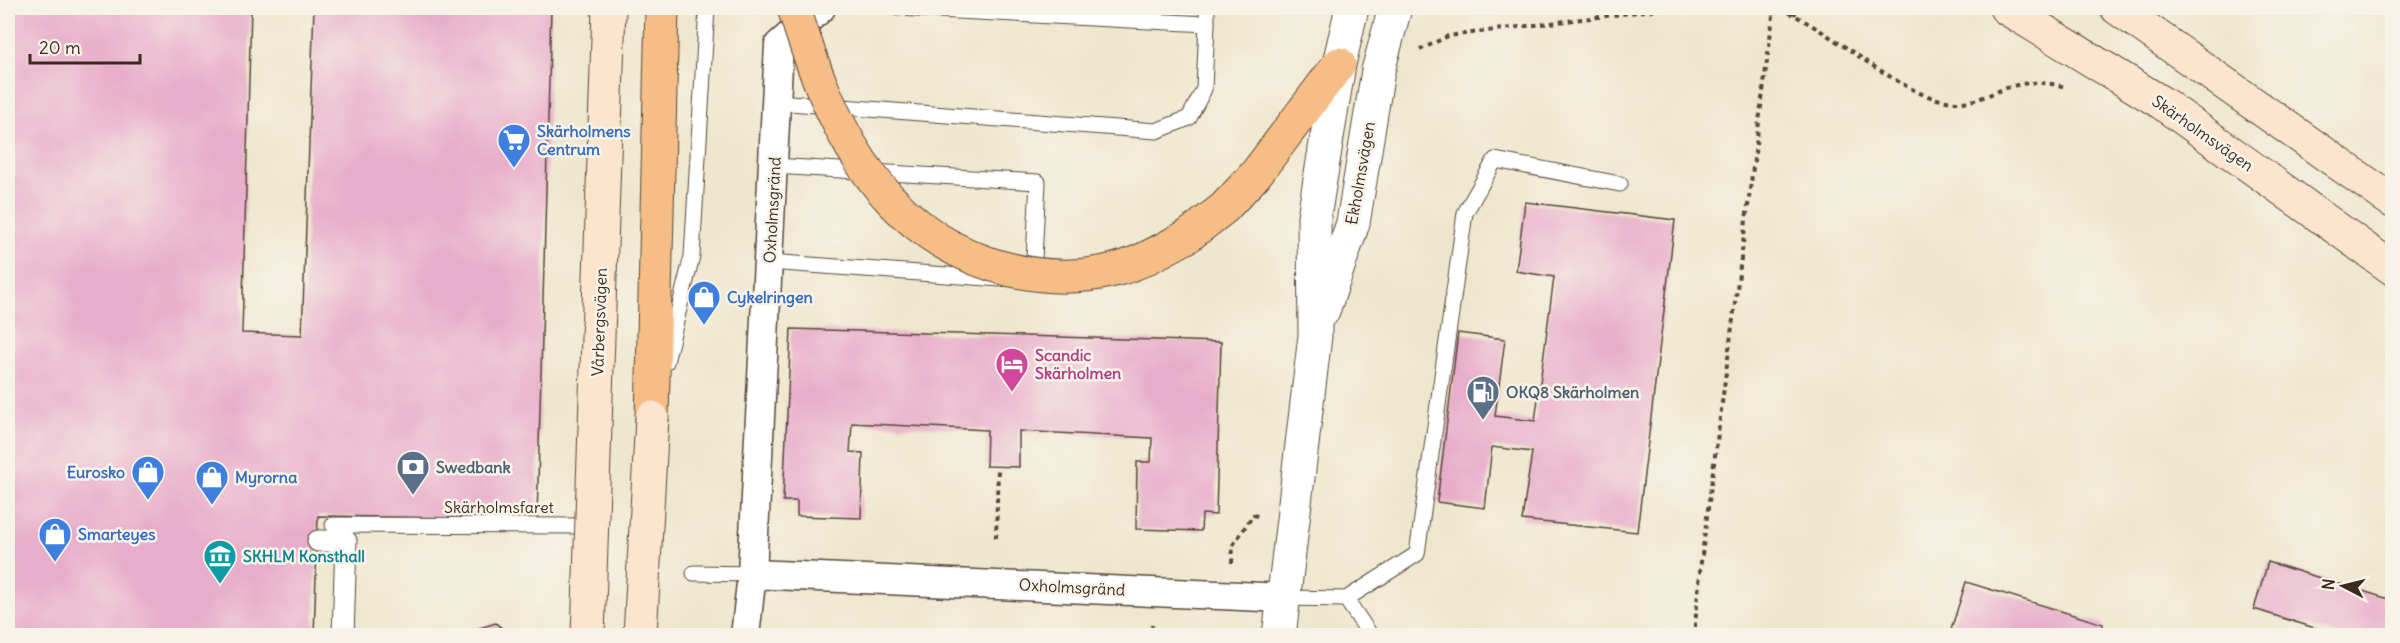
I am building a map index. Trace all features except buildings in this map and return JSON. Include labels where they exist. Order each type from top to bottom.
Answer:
[{"type":"highway","points":[[652,418],[662,8]]},
{"type":"highway","points":[[794,8],[823,88],[858,160],[879,189],[906,216],[938,242],[975,259],[1008,270],[1043,275],[1082,276],[1116,270],[1188,236],[1224,208],[1256,175],[1339,64]]},
{"type":"main road","name":"Vårbergsvägen","points":[[588,636],[609,8]]},
{"type":"main road","name":"Skärholmsvägen","points":[[2006,8],[2162,103],[2392,268]]},
{"type":"main road","points":[[2117,8],[2392,201]]},
{"type":"main road","points":[[640,636],[652,418]]},
{"type":"street","name":"Oxholmsgränd","points":[[745,636],[752,574],[779,45],[821,8]]},
{"type":"street","name":"Ekholmsvägen","points":[[1279,636],[1315,336],[1314,217],[1339,64],[1352,8]]},
{"type":"street","name":"Ekholmsvägen","points":[[1315,336],[1353,223],[1378,71],[1395,8]]},
{"type":"street","points":[[318,540],[346,541],[343,636]]},
{"type":"street","name":"Oxholmsgränd","points":[[752,574],[1284,598]]},
{"type":"lane","points":[[652,418],[692,256],[707,8]]},
{"type":"lane","points":[[898,8],[1207,24]]},
{"type":"lane","points":[[777,102],[1156,131],[1189,118],[1204,89],[1207,8]]},
{"type":"lane","points":[[1284,598],[1346,599],[1417,554],[1465,213],[1495,160],[1620,184]]},
{"type":"lane","points":[[769,262],[1033,282],[1038,182],[774,166]]},
{"type":"lane","name":"Skärholmsfaret","points":[[333,525],[593,526]]},
{"type":"lane","points":[[694,573],[752,574]]},
{"type":"lane","points":[[1346,599],[1371,636]]},
{"type":"path","points":[[1378,71],[1448,36],[1669,8]]},
{"type":"path","points":[[1694,636],[1703,550],[1774,8]]},
{"type":"path","points":[[1780,8],[1903,84],[1937,100],[1960,102],[1979,99],[2011,86],[2029,83],[2053,84],[2070,89]]},
{"type":"path","points":[[1794,15],[1797,8]]},
{"type":"path","points":[[996,538],[998,467]]},
{"type":"place","name":"Skärholmens Centrum","points":[[514,169]]},
{"type":"place","name":"Cykelringen","points":[[704,326]]},
{"type":"place","name":"Scandic Skärholmen","points":[[1012,393]]},
{"type":"place","name":"OKQ8 Skärholmen","points":[[1483,421]]},
{"type":"place","name":"Swedbank","points":[[413,496]]},
{"type":"place","name":"Eurosko","points":[[148,501]]},
{"type":"place","name":"Myrorna","points":[[212,506]]},
{"type":"place","name":"Smarteyes","points":[[55,563]]},
{"type":"place","name":"SKHLM Konsthall","points":[[220,585]]}]
